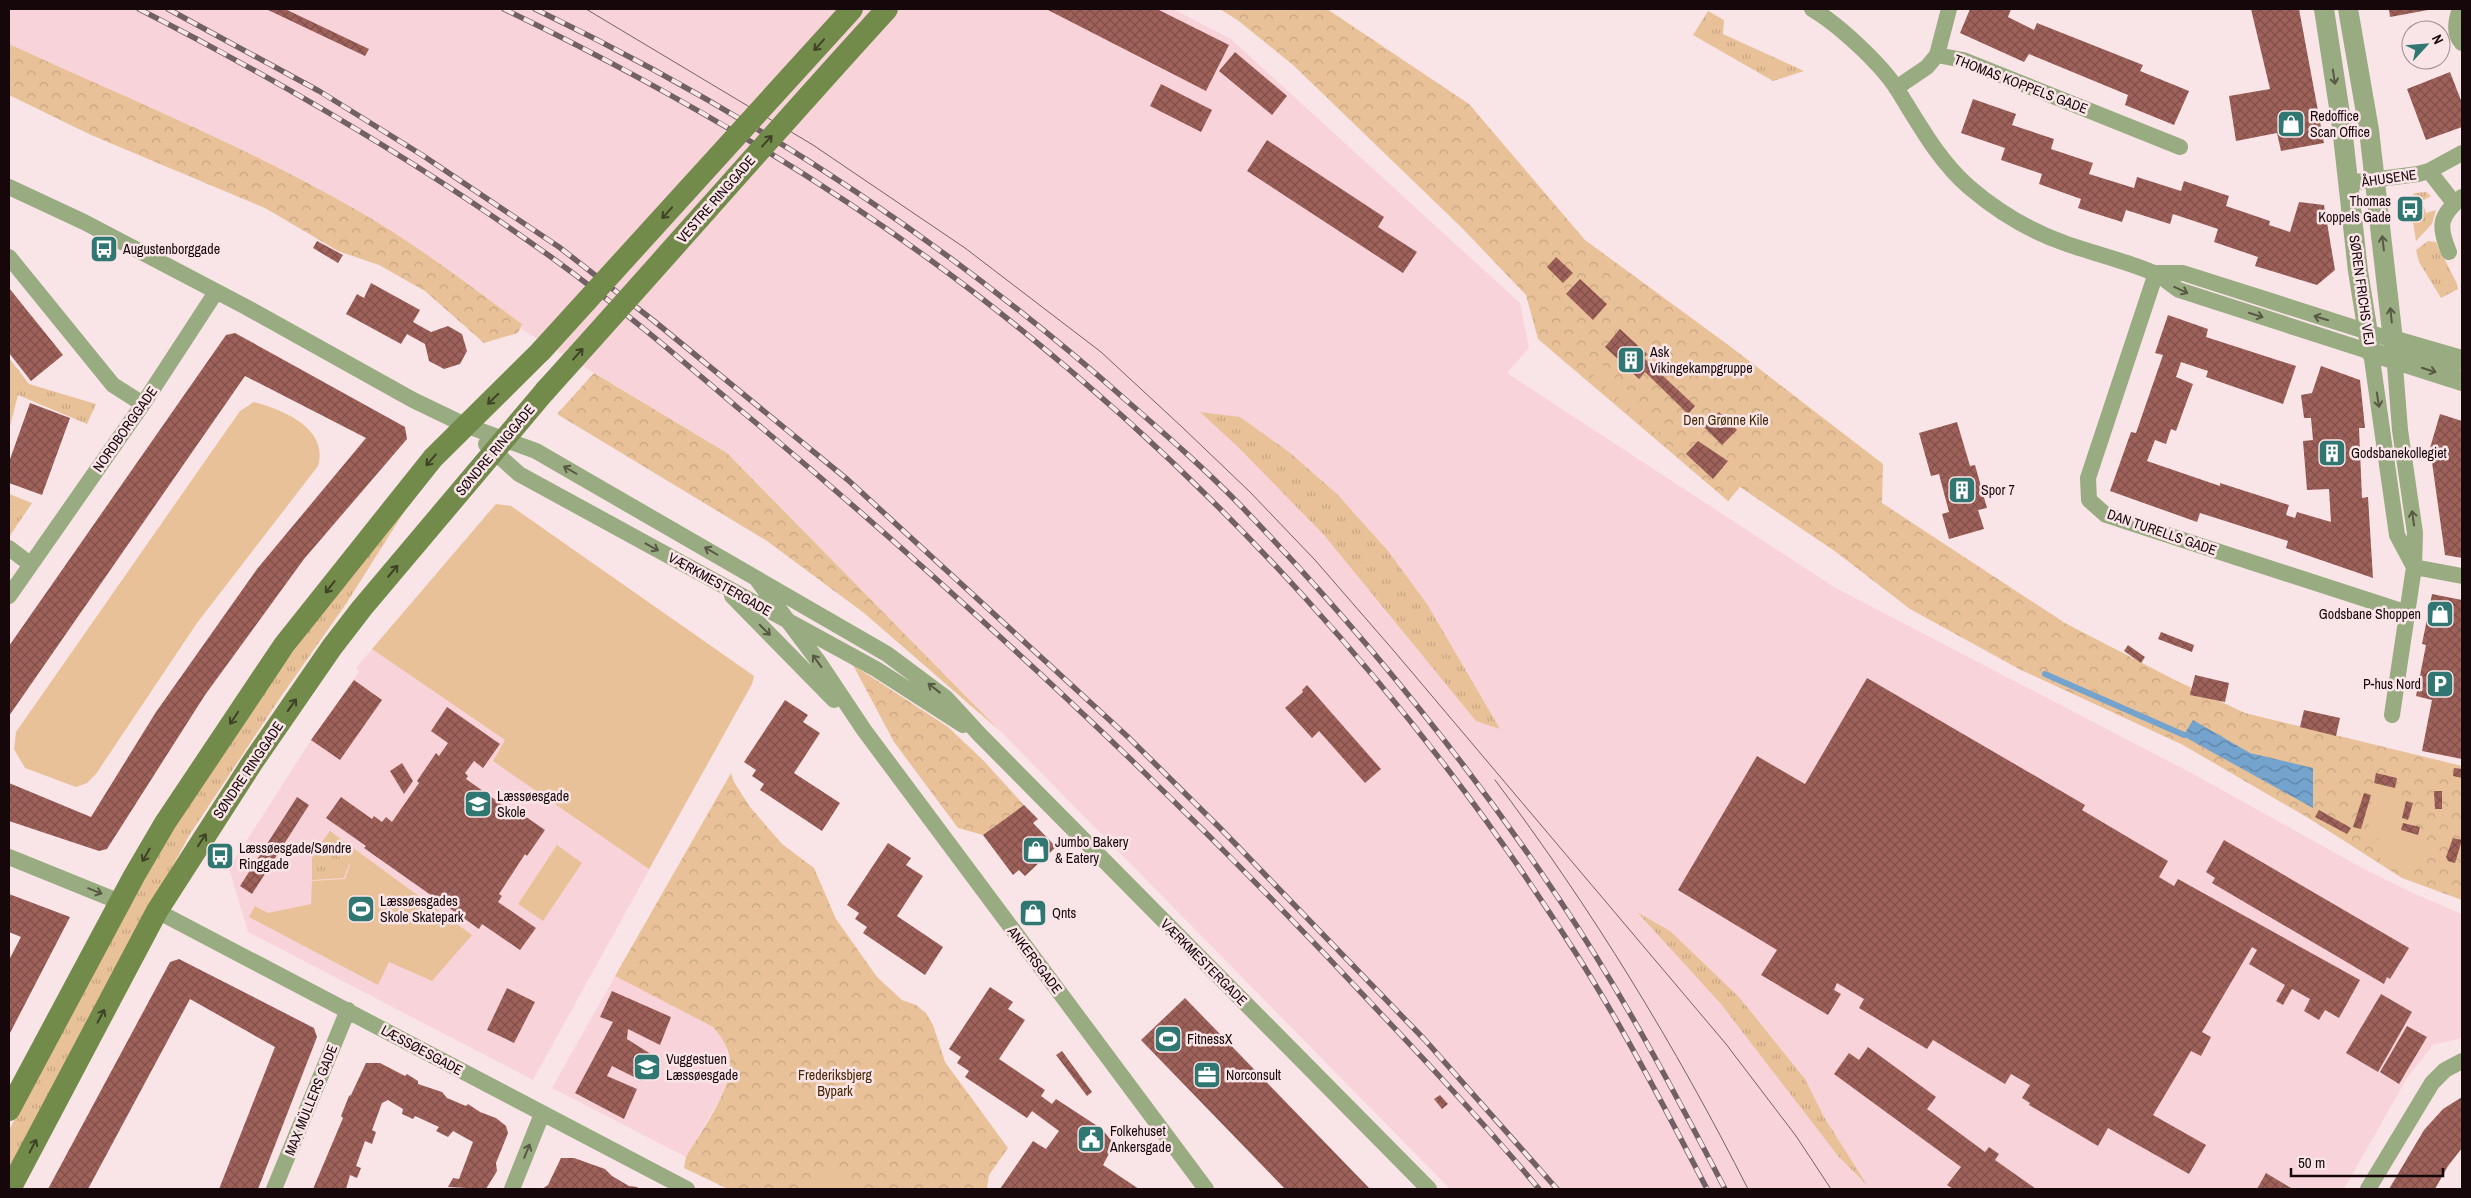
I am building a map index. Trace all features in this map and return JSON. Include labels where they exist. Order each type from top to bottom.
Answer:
[{"type":"main road","name":"VESTRE RINGGADE","points":[[465,425],[520,372],[852,9]]},
{"type":"main road","name":"VESTRE RINGGADE","points":[[546,391],[692,228],[725,187],[887,9]]},
{"type":"main road","name":"SØNDRE RINGGADE","points":[[10,1189],[157,911],[252,763],[332,647],[546,391]]},
{"type":"main road","points":[[9,1110],[120,902],[165,823],[284,645],[433,458],[465,425]]},
{"type":"street","points":[[1812,9],[1823,15],[1879,67],[1896,88],[1920,128],[1942,159],[1968,186],[1991,204],[2030,228],[2065,244],[2156,274],[2179,290],[2371,352],[2394,350],[2462,360]]},
{"type":"street","points":[[1936,55],[1949,9]]},
{"type":"street","name":"SØREN FRICHS VEJ","points":[[2324,9],[2398,535],[2414,567]]},
{"type":"street","name":"SØREN FRICHS VEJ","points":[[2348,9],[2376,181],[2394,350],[2400,430],[2415,533],[2414,567],[2392,715]]},
{"type":"street","points":[[2460,9],[2455,22],[2459,41],[2462,43]]},
{"type":"street","name":"THOMAS KOPPELS GADE","points":[[1896,88],[1927,67],[1936,55],[1963,60],[2180,147]]},
{"type":"street","name":"ÅHUSENE","points":[[2348,183],[2376,181],[2429,171],[2462,153]]},
{"type":"street","name":"ÅHUSENE","points":[[2429,171],[2458,200],[2440,228],[2449,252]]},
{"type":"street","points":[[9,187],[84,222],[413,400],[465,425]]},
{"type":"street","points":[[9,256],[113,385],[143,404]]},
{"type":"street","points":[[2156,274],[2183,274],[2368,332],[2394,350],[2462,381]]},
{"type":"street","name":"DAN TURELLS GADE","points":[[2156,274],[2088,478],[2089,500],[2106,514],[2408,614]]},
{"type":"street","name":"NORDBORGGADE","points":[[9,596],[143,404],[216,292]]},
{"type":"street","name":"VÆRKMESTERGADE","points":[[465,425],[499,445],[536,451],[753,575],[887,654],[916,674],[946,698],[980,736],[1429,1189]]},
{"type":"street","name":"VÆRKMESTERGADE","points":[[499,445],[519,474],[876,669],[980,736]]},
{"type":"street","points":[[9,548],[30,564]]},
{"type":"street","points":[[2414,567],[2462,576]]},
{"type":"street","name":"ANKERSGADE","points":[[753,575],[784,619],[818,662],[864,730],[1206,1189]]},
{"type":"street","name":"ANKERSGADE","points":[[718,583],[864,730]]},
{"type":"street","points":[[9,857],[120,902]]},
{"type":"street","name":"LÆSSØESGADE","points":[[157,911],[686,1189]]},
{"type":"street","name":"MAX MÜLLERS GADE","points":[[274,1189],[348,1010]]},
{"type":"street","points":[[2368,1189],[2432,1083],[2445,1070],[2462,1061]]},
{"type":"street","points":[[512,1189],[542,1114]]},
{"type":"shaded area","points":[[9,9],[1173,9],[1231,39],[1520,303],[1529,348],[1507,373],[1834,587],[2197,776],[2362,868],[2462,914],[2462,1038],[2433,1045],[2407,1078],[2344,1189],[1450,1189],[727,453],[508,321],[9,56]]},
{"type":"shaded area","name":"Læssøesgade Skole","points":[[496,504],[511,506],[754,676],[752,684],[533,1080],[248,932],[229,868],[311,740],[359,672],[356,668]]},
{"type":"shaded area","name":"Vuggestuen Læssøesgade","points":[[615,976],[713,1027],[723,1038],[730,1062],[724,1092],[686,1157],[552,1088]]},
{"type":"green space","name":"Den Grønne Kile","points":[[1220,9],[1327,9],[1469,104],[1585,240],[1731,347],[1883,464],[1882,503],[2065,623],[2175,680],[2245,713],[2462,766],[2462,900],[2402,878],[2310,819],[2183,745],[2019,669],[1910,609],[1836,552],[1740,487],[1728,501],[1538,339],[1526,295],[1463,229],[1293,65],[1240,22]]},
{"type":"green space","points":[[1708,11],[1724,20],[1723,34],[1804,71],[1773,81],[1693,35]]},
{"type":"green space","points":[[9,44],[186,124],[318,188],[381,225],[462,280],[522,324],[518,333],[484,343],[425,291],[379,265],[338,251],[265,208],[91,135],[9,95]]},
{"type":"green space","points":[[2426,192],[2431,196],[2422,201],[2426,213],[2436,210],[2432,224],[2416,241],[2409,198],[2415,193]]},
{"type":"green space","points":[[2428,241],[2436,242],[2457,284],[2458,289],[2441,298],[2419,262],[2416,250]]},
{"type":"green space","points":[[9,358],[29,384],[96,404],[87,424],[18,395],[9,430]]},
{"type":"green space","points":[[1596,359],[1664,426],[1657,434],[1587,369]]},
{"type":"green space","points":[[594,373],[727,453],[1000,731],[864,613],[767,541],[557,414]]},
{"type":"green space","points":[[254,402],[290,416],[310,432],[317,442],[320,453],[318,466],[197,623],[96,774],[87,783],[76,787],[25,768],[14,749],[16,732],[240,411]]},
{"type":"green space","points":[[1200,412],[1240,417],[1289,452],[1337,494],[1388,551],[1427,604],[1500,729],[1476,721],[1324,535],[1238,447]]},
{"type":"green space","points":[[9,494],[32,503],[9,537]]},
{"type":"green space","points":[[496,504],[511,506],[754,676],[752,684],[649,869],[493,761],[505,740],[372,649]]},
{"type":"green space","points":[[404,512],[346,604],[282,695],[190,834],[9,1168],[9,1130],[114,932],[168,837],[258,700],[332,598]]},
{"type":"green space","points":[[853,665],[948,727],[983,760],[1024,805],[983,835],[958,828],[894,742]]},
{"type":"green space","name":"Frederiksbjerg Bypark","points":[[731,773],[734,782],[750,807],[782,844],[814,868],[836,919],[877,977],[902,1000],[916,1005],[926,1013],[933,1025],[945,1062],[1008,1148],[989,1175],[987,1189],[728,1189],[684,1168],[686,1157],[721,1098],[726,1085],[730,1061],[728,1051],[722,1038],[713,1027],[615,976]]},
{"type":"green space","points":[[2383,787],[2398,795],[2400,799],[2398,831],[2424,839],[2423,856],[2415,871],[2402,873],[2380,860],[2382,841],[2371,831],[2368,819],[2375,791]]},
{"type":"green space","name":"Læssøesgades Skole Skatepark","points":[[330,831],[472,935],[432,981],[389,962],[378,985],[249,917],[255,906],[268,913],[311,904],[312,881],[345,879],[350,865],[321,843]]},
{"type":"green space","points":[[321,844],[349,864],[344,878],[312,880],[312,858]]},
{"type":"green space","points":[[557,845],[582,863],[543,921],[518,904]]},
{"type":"green space","points":[[1637,912],[1670,931],[1739,997],[1805,1079],[1824,1117],[1867,1185],[1838,1156],[1721,1004]]},
{"type":"green space","points":[[823,1168],[866,1185],[864,1189],[814,1189]]},
{"type":"water","points":[[2193,720],[2250,753],[2313,768],[2313,808],[2183,736]]},
{"type":"building","points":[[266,9],[285,9],[369,49],[365,56]]},
{"type":"building","points":[[1046,9],[1157,9],[1229,45],[1206,91]]},
{"type":"building","points":[[1970,9],[2011,9],[2008,17],[2034,30],[2037,23],[2143,65],[2140,71],[2189,91],[2174,125],[2125,105],[2128,95],[2029,54],[2024,62],[1960,33]]},
{"type":"building","points":[[2251,9],[2299,9],[2324,143],[2281,151],[2277,133],[2236,141],[2229,96],[2270,89]]},
{"type":"building","points":[[2389,9],[2427,9],[2428,10],[2390,17]]},
{"type":"building","points":[[1235,52],[1287,96],[1272,115],[1219,71]]},
{"type":"building","points":[[2450,72],[2462,103],[2462,127],[2426,140],[2407,89]]},
{"type":"building","points":[[1161,84],[1212,110],[1201,132],[1150,106]]},
{"type":"building","points":[[1973,99],[2016,114],[2012,125],[2054,139],[2051,149],[2093,163],[2089,174],[2134,188],[2137,177],[2181,191],[2184,181],[2229,196],[2226,206],[2270,221],[2269,225],[2290,232],[2299,202],[2324,205],[2335,270],[2317,285],[2255,266],[2258,257],[2214,242],[2218,229],[2173,214],[2170,224],[2126,210],[2122,222],[2078,208],[2081,199],[2039,184],[2042,174],[2001,160],[2005,148],[1961,133]]},
{"type":"building","points":[[1267,140],[1384,217],[1378,227],[1417,252],[1403,273],[1247,171]]},
{"type":"building","points":[[317,241],[343,255],[338,263],[313,248]]},
{"type":"building","points":[[1556,257],[1573,273],[1563,283],[1547,267]]},
{"type":"building","points":[[1580,279],[1607,304],[1593,320],[1566,294]]},
{"type":"building","points":[[371,283],[420,310],[413,322],[431,332],[448,326],[462,334],[467,351],[460,364],[444,369],[429,361],[425,344],[407,334],[401,344],[346,314],[357,294],[364,298]]},
{"type":"building","points":[[9,288],[63,355],[31,381],[9,353]]},
{"type":"building","name":"Godsbanekollegiet","points":[[2168,315],[2208,329],[2206,337],[2296,366],[2283,404],[2206,377],[2208,371],[2181,362],[2176,377],[2193,384],[2176,431],[2171,429],[2166,444],[2155,440],[2147,461],[2220,486],[2220,483],[2289,505],[2286,515],[2295,518],[2297,512],[2331,522],[2329,489],[2307,490],[2303,441],[2313,440],[2311,418],[2304,418],[2301,395],[2312,393],[2321,366],[2360,380],[2365,428],[2359,428],[2362,498],[2368,497],[2373,578],[2286,548],[2288,541],[2200,513],[2197,522],[2110,491],[2131,432],[2136,433],[2163,355],[2155,353]]},
{"type":"building","points":[[1620,329],[1647,354],[1644,358],[1695,406],[1688,414],[1645,372],[1639,379],[1605,347]]},
{"type":"building","points":[[235,333],[405,427],[407,439],[304,559],[205,695],[107,849],[99,851],[9,821],[9,783],[91,817],[156,712],[257,569],[366,438],[245,376],[9,716],[9,646],[226,335]]},
{"type":"building","points":[[30,403],[70,418],[42,495],[9,483],[9,462]]},
{"type":"building","points":[[1719,412],[1737,430],[1722,445],[1704,427]]},
{"type":"building","points":[[2440,414],[2462,421],[2462,558],[2445,555],[2430,448]]},
{"type":"building","name":"Spor 7","points":[[1957,422],[1970,466],[1975,465],[1987,508],[1978,510],[1984,529],[1949,539],[1942,514],[1949,512],[1939,474],[1931,476],[1919,433]]},
{"type":"building","points":[[1698,441],[1728,461],[1713,479],[1686,454]]},
{"type":"building","name":"P-hus Nord","points":[[2432,594],[2462,600],[2462,759],[2422,751],[2432,700],[2416,696],[2426,645],[2422,644]]},
{"type":"building","points":[[2161,632],[2194,645],[2192,652],[2158,639]]},
{"type":"building","points":[[2128,645],[2145,657],[2141,663],[2124,651]]},
{"type":"building","points":[[2195,675],[2229,683],[2225,702],[2190,695]]},
{"type":"building","points":[[1867,678],[2085,805],[2082,810],[2168,861],[2159,877],[2174,886],[2178,879],[2360,980],[2339,1018],[2325,1010],[2319,1020],[2304,1011],[2310,999],[2292,989],[2283,1005],[2276,1001],[2285,985],[2249,964],[2257,950],[2252,947],[2202,1032],[2211,1037],[2201,1056],[2191,1051],[2153,1115],[2206,1145],[2189,1174],[2108,1128],[2098,1146],[2029,1105],[2030,1103],[2022,1098],[2030,1085],[2011,1074],[2005,1084],[1933,1040],[1927,1049],[1859,1008],[1864,999],[1837,983],[1834,990],[1841,994],[1828,1015],[1761,975],[1777,950],[1678,890],[1757,756],[1805,784]]},
{"type":"building","points":[[354,680],[382,700],[340,760],[311,740]]},
{"type":"building","points":[[1307,685],[1381,769],[1365,783],[1319,731],[1312,738],[1285,708],[1303,692],[1302,690]]},
{"type":"building","points":[[785,700],[808,715],[803,722],[820,733],[794,773],[840,803],[822,831],[760,790],[764,784],[752,776],[756,770],[744,762]]},
{"type":"building","points":[[447,707],[500,744],[483,768],[474,761],[465,773],[468,776],[466,779],[511,811],[513,808],[545,830],[527,856],[525,854],[499,894],[502,896],[498,902],[536,928],[520,950],[482,924],[479,929],[364,848],[366,846],[326,818],[341,797],[372,819],[374,816],[382,822],[386,817],[392,822],[419,783],[417,781],[436,753],[439,756],[448,743],[431,731]]},
{"type":"building","points":[[2304,710],[2340,718],[2336,736],[2300,727]]},
{"type":"building","points":[[402,763],[413,781],[404,794],[390,771]]},
{"type":"building","points":[[2454,768],[2462,769],[2462,778],[2453,776]]},
{"type":"building","points":[[2376,773],[2397,778],[2395,788],[2374,783]]},
{"type":"building","points":[[2434,791],[2442,791],[2442,809],[2435,809]]},
{"type":"building","points":[[2364,793],[2371,795],[2361,829],[2353,827]]},
{"type":"building","points":[[297,797],[309,805],[252,894],[240,886]]},
{"type":"building","points":[[2406,801],[2413,803],[2408,820],[2402,818]]},
{"type":"building","points":[[1024,805],[1038,819],[1033,823],[1056,847],[1025,876],[1019,870],[1013,875],[983,835]]},
{"type":"building","points":[[2319,810],[2351,828],[2347,834],[2315,817]]},
{"type":"building","points":[[2403,823],[2420,827],[2418,835],[2401,830]]},
{"type":"building","points":[[2453,838],[2462,840],[2455,863],[2448,861],[2446,857]]},
{"type":"building","points":[[2224,840],[2409,948],[2390,979],[2387,977],[2384,984],[2212,883],[2215,878],[2206,872]]},
{"type":"building","points":[[888,843],[911,858],[906,865],[923,876],[897,916],[943,947],[925,975],[863,933],[867,927],[855,919],[859,913],[847,905]]},
{"type":"building","points":[[9,894],[70,917],[9,1035],[9,960],[21,937],[9,932]]},
{"type":"building","points":[[179,959],[314,1028],[317,1037],[258,1189],[219,1189],[275,1047],[190,999],[88,1189],[48,1189],[170,962]]},
{"type":"building","points":[[990,987],[1013,1002],[1008,1009],[1025,1020],[999,1059],[1045,1090],[1041,1096],[1052,1104],[1056,1099],[1102,1129],[1114,1144],[1103,1165],[1139,1189],[1000,1189],[1033,1141],[1046,1149],[1059,1131],[1032,1111],[1027,1118],[965,1077],[969,1071],[957,1063],[961,1057],[949,1049]]},
{"type":"building","points":[[507,988],[535,1002],[514,1043],[487,1030]]},
{"type":"building","points":[[612,991],[671,1017],[660,1045],[628,1029],[627,1039],[654,1056],[642,1081],[612,1066],[607,1076],[637,1089],[624,1119],[575,1093],[613,1022],[600,1017]]},
{"type":"building","points":[[2381,994],[2412,1012],[2378,1072],[2346,1053]]},
{"type":"building","points":[[1185,998],[1370,1189],[1285,1189],[1141,1040]]},
{"type":"building","points":[[2407,1026],[2427,1037],[2399,1084],[2380,1072]]},
{"type":"building","points":[[1868,1047],[1936,1097],[1927,1109],[1985,1152],[1989,1147],[1999,1154],[1995,1160],[2036,1189],[1953,1189],[1947,1185],[1961,1167],[1834,1074],[1849,1053],[1859,1060]]},
{"type":"building","points":[[1062,1051],[1092,1092],[1087,1096],[1056,1055]]},
{"type":"building","points":[[366,1063],[380,1063],[405,1076],[407,1074],[418,1081],[418,1084],[442,1092],[447,1098],[466,1106],[468,1104],[480,1112],[496,1118],[506,1126],[508,1133],[496,1163],[497,1171],[486,1189],[448,1187],[453,1178],[459,1179],[473,1142],[453,1131],[448,1137],[436,1131],[439,1127],[415,1116],[413,1119],[402,1114],[403,1109],[388,1100],[382,1103],[372,1130],[376,1132],[372,1144],[365,1141],[356,1166],[361,1168],[357,1178],[350,1175],[346,1189],[313,1189],[343,1118],[341,1116],[349,1096]]},
{"type":"building","points":[[1440,1095],[1448,1104],[1442,1109],[1434,1099]]},
{"type":"building","points":[[2462,1097],[2462,1148],[2448,1166],[2435,1189],[2389,1189],[2424,1130],[2443,1109]]},
{"type":"building","points":[[561,1158],[574,1158],[605,1169],[612,1176],[629,1186],[639,1189],[542,1189],[548,1185]]},
{"type":"building","points":[[2266,1173],[2291,1188],[2257,1189]]},
{"type":"waterway","points":[[2045,674],[2184,735]]},
{"type":"tram line","points":[[586,9],[813,145],[965,248],[1101,352],[1182,427],[1250,492],[1315,560],[1394,651],[1726,1044],[1796,1136],[1831,1189]]},
{"type":"tram line","points":[[1495,780],[1565,878],[1630,979],[1691,1082],[1748,1189]]},
{"type":"railway","points":[[139,9],[245,65],[401,156],[502,222],[551,257],[623,312],[692,369],[821,478],[944,586],[1146,774],[1227,854],[1345,976],[1463,1102],[1539,1189]]},
{"type":"railway","points":[[168,9],[319,91],[422,155],[559,247],[654,321],[848,480],[1128,737],[1220,828],[1425,1040],[1557,1189]]},
{"type":"railway","points":[[504,9],[688,105],[748,140],[864,213],[976,294],[1063,365],[1147,439],[1228,517],[1305,598],[1379,683],[1449,771],[1515,861],[1577,955],[1612,1013],[1661,1100],[1707,1189]]},
{"type":"railway","points":[[535,9],[693,91],[845,184],[990,288],[1059,343],[1171,439],[1227,492],[1327,599],[1409,695],[1523,847],[1604,969],[1666,1078],[1725,1189]]},
{"type":"place","name":"Redoffice Scan Office","points":[[2291,124]]},
{"type":"place","name":"Thomas Koppels Gade","points":[[2410,209]]},
{"type":"place","name":"Augustenborggade","points":[[104,249]]},
{"type":"place","name":"Ask Vikingekampgruppe","points":[[1631,360]]},
{"type":"place","name":"Godsbanekollegiet","points":[[2332,453]]},
{"type":"place","name":"Spor 7","points":[[1962,490]]},
{"type":"place","name":"Godsbane Shoppen","points":[[2440,614]]},
{"type":"place","name":"P-hus Nord","points":[[2440,684]]},
{"type":"place","name":"Læssøesgade Skole","points":[[478,804]]},
{"type":"place","name":"Jumbo Bakery & Eatery","points":[[1036,850]]},
{"type":"place","name":"Læssøesgade/Søndre Ringgade","points":[[220,856]]},
{"type":"place","name":"Læssøesgades Skole Skatepark","points":[[361,909]]},
{"type":"place","name":"Qnts","points":[[1033,913]]},
{"type":"place","name":"FitnessX","points":[[1168,1039]]},
{"type":"place","name":"Vuggestuen Læssøesgade","points":[[647,1067]]},
{"type":"place","name":"Norconsult","points":[[1207,1075]]},
{"type":"place","name":"Folkehuset Ankersgade","points":[[1091,1139]]}]
